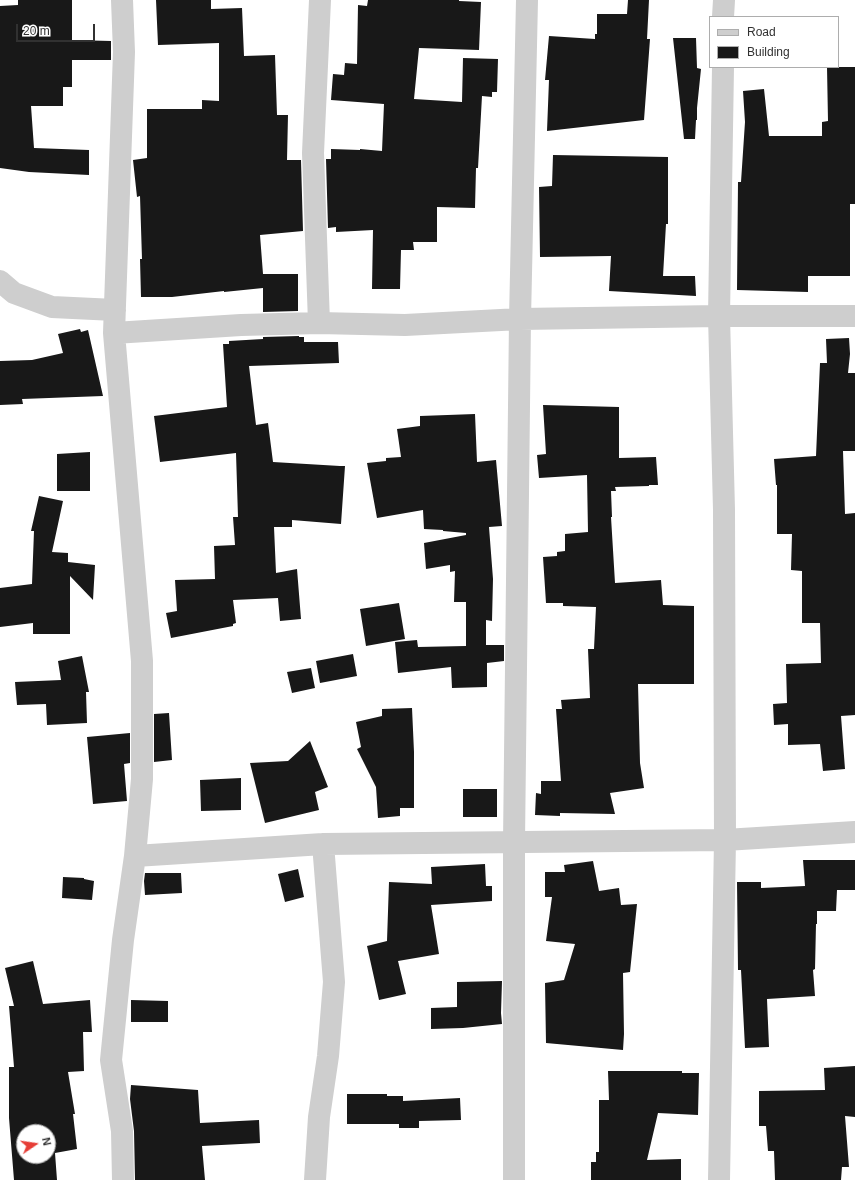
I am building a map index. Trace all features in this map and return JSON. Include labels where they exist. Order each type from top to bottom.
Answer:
[{"type":"street","points":[[122,0],[124,52],[114,333],[142,662],[142,779],[135,856],[123,940],[111,1060],[122,1131],[123,1180]]},
{"type":"street","points":[[319,323],[313,153],[320,0]]},
{"type":"street","points":[[514,1180],[514,842],[520,319],[527,0]]},
{"type":"street","points":[[723,16],[724,0]]},
{"type":"street","points":[[719,1180],[725,840],[724,510],[719,316],[723,68]]},
{"type":"street","points":[[0,281],[14,293],[52,307],[114,310]]},
{"type":"street","points":[[114,333],[241,325],[319,323],[404,325],[520,319],[719,316],[855,316]]},
{"type":"street","points":[[135,856],[323,844],[725,840],[855,832]]},
{"type":"street","points":[[315,1180],[319,1117],[328,1056],[334,982],[323,844]]},
{"type":"building","points":[[18,0],[72,0],[72,40],[111,41],[111,60],[72,60],[72,87],[63,87],[63,106],[31,106],[34,148],[89,150],[89,175],[29,172],[0,168],[0,6],[18,5]]},
{"type":"building","points":[[156,0],[211,0],[211,9],[242,8],[244,56],[275,55],[277,115],[288,115],[287,160],[301,160],[303,231],[260,235],[263,274],[298,274],[298,311],[263,312],[263,288],[172,297],[141,297],[140,259],[142,259],[140,196],[137,197],[133,160],[147,158],[147,109],[202,109],[202,100],[219,101],[219,43],[158,45]]},
{"type":"building","points":[[368,0],[459,0],[481,2],[479,50],[419,48],[414,99],[462,102],[463,58],[498,59],[497,92],[492,92],[492,97],[482,96],[478,168],[476,168],[475,208],[437,207],[437,242],[413,242],[414,250],[401,250],[400,289],[372,289],[373,230],[336,232],[336,227],[328,228],[326,159],[331,159],[331,149],[382,151],[384,104],[331,100],[333,74],[344,75],[345,63],[357,64],[358,5],[367,6]]},
{"type":"building","points":[[628,0],[649,0],[647,39],[650,39],[644,120],[547,131],[549,80],[545,80],[549,36],[595,39],[595,34],[597,34],[597,14],[627,14]]},
{"type":"building","points":[[673,38],[696,38],[697,68],[701,69],[695,139],[684,139]]},
{"type":"building","points":[[855,67],[855,204],[850,204],[850,276],[808,276],[808,292],[737,290],[738,182],[741,182],[745,122],[743,91],[764,89],[769,136],[822,136],[822,122],[828,121],[827,68]]},
{"type":"building","points":[[553,155],[668,157],[668,224],[666,224],[663,276],[695,276],[696,296],[609,291],[611,256],[540,257],[539,187],[552,186]]},
{"type":"building","points":[[80,329],[81,332],[88,330],[103,396],[22,399],[23,404],[0,405],[0,361],[32,360],[63,353],[58,334]]},
{"type":"building","points":[[263,337],[304,337],[304,342],[338,342],[339,363],[249,366],[256,425],[268,423],[273,462],[345,466],[341,524],[292,520],[292,527],[274,527],[276,573],[297,569],[301,619],[280,621],[278,598],[233,600],[236,623],[233,624],[233,626],[171,638],[166,613],[177,611],[175,580],[215,579],[214,546],[235,545],[233,517],[238,517],[236,453],[160,462],[154,416],[227,407],[223,344],[229,344],[229,341],[263,339]]},
{"type":"building","points":[[849,338],[850,354],[848,373],[855,373],[855,451],[843,451],[845,514],[855,513],[855,715],[841,716],[845,769],[823,771],[820,744],[788,745],[788,724],[774,725],[773,704],[787,703],[786,664],[821,663],[820,623],[802,623],[802,571],[791,570],[792,534],[777,534],[777,485],[774,459],[816,456],[820,363],[827,363],[826,339]]},
{"type":"building","points":[[543,405],[619,407],[619,458],[656,457],[658,485],[615,487],[616,491],[611,491],[615,583],[661,580],[663,605],[694,606],[694,684],[638,684],[640,763],[644,788],[610,793],[615,814],[560,813],[560,816],[535,815],[536,793],[541,794],[541,781],[561,781],[556,709],[562,709],[561,700],[590,698],[588,649],[594,649],[596,607],[563,606],[563,603],[546,603],[543,557],[557,556],[557,552],[565,551],[565,534],[588,532],[587,475],[539,478],[537,455],[546,454]]},
{"type":"building","points":[[475,414],[477,462],[496,460],[502,526],[489,527],[493,579],[492,621],[486,620],[486,645],[504,645],[504,661],[487,663],[487,687],[452,688],[451,667],[398,673],[395,642],[417,640],[418,647],[466,646],[466,602],[454,602],[455,571],[450,572],[450,565],[426,569],[424,543],[466,535],[466,533],[424,529],[423,510],[377,518],[367,463],[386,461],[386,458],[401,457],[397,429],[420,426],[420,416]]},
{"type":"building","points":[[90,452],[90,491],[57,491],[57,454]]},
{"type":"building","points":[[39,496],[63,501],[52,552],[68,553],[68,562],[95,565],[93,600],[70,576],[70,634],[33,634],[33,623],[0,627],[0,588],[32,584],[34,531],[31,531]]},
{"type":"building","points":[[399,603],[405,639],[366,646],[360,609]]},
{"type":"building","points":[[353,654],[357,676],[320,683],[316,661]]},
{"type":"building","points":[[82,656],[89,692],[86,692],[87,723],[47,725],[46,704],[17,705],[15,682],[61,680],[58,661]]},
{"type":"building","points":[[311,668],[315,688],[292,693],[287,672]]},
{"type":"building","points":[[412,708],[414,808],[400,808],[400,816],[378,818],[376,787],[357,749],[361,747],[356,722],[382,716],[382,709]]},
{"type":"building","points":[[169,713],[172,760],[154,762],[154,714]]},
{"type":"building","points":[[130,733],[130,763],[124,764],[127,801],[93,804],[87,737]]},
{"type":"building","points":[[310,741],[328,787],[315,792],[319,810],[265,823],[250,763],[288,761]]},
{"type":"building","points":[[241,778],[241,810],[201,811],[200,780]]},
{"type":"building","points":[[463,789],[497,789],[497,817],[463,817]]},
{"type":"building","points":[[803,860],[855,860],[855,890],[837,890],[836,911],[817,911],[815,969],[813,970],[815,996],[767,999],[769,1047],[745,1048],[741,970],[738,970],[737,882],[761,882],[761,888],[805,886]]},
{"type":"building","points":[[593,861],[599,891],[619,888],[621,905],[637,904],[630,972],[623,973],[623,1050],[546,1043],[545,983],[564,980],[575,944],[546,941],[552,897],[545,897],[545,872],[565,872],[564,865]]},
{"type":"building","points":[[485,864],[486,886],[492,886],[492,901],[431,905],[439,954],[398,961],[406,994],[379,1000],[367,946],[387,941],[389,882],[432,884],[431,867]]},
{"type":"building","points":[[298,869],[304,897],[285,902],[278,874]]},
{"type":"building","points":[[145,873],[181,873],[182,893],[145,895]]},
{"type":"building","points":[[63,877],[84,878],[94,881],[92,900],[62,898]]},
{"type":"building","points":[[33,961],[43,1004],[90,1000],[92,1032],[83,1032],[84,1071],[68,1072],[75,1114],[73,1114],[77,1149],[56,1153],[56,1124],[16,1124],[16,1164],[56,1164],[57,1180],[14,1180],[9,1118],[9,1067],[14,1067],[9,1006],[14,1006],[5,968]]},
{"type":"building","points":[[502,981],[502,1024],[463,1028],[431,1029],[431,1008],[457,1007],[457,982]]},
{"type":"building","points":[[131,1000],[168,1001],[168,1022],[131,1022]]},
{"type":"building","points":[[855,1066],[855,1117],[845,1116],[849,1167],[842,1167],[841,1180],[775,1180],[774,1151],[768,1151],[766,1126],[759,1126],[759,1091],[825,1090],[824,1068]]},
{"type":"building","points":[[608,1071],[682,1071],[682,1073],[699,1073],[698,1115],[658,1113],[647,1160],[681,1159],[681,1180],[591,1180],[591,1162],[596,1162],[596,1152],[599,1152],[599,1100],[609,1100]]},
{"type":"building","points":[[131,1085],[198,1090],[200,1123],[259,1120],[260,1143],[202,1146],[205,1180],[135,1180],[134,1131],[130,1099]]},
{"type":"building","points":[[347,1094],[387,1094],[387,1096],[403,1096],[403,1101],[460,1098],[461,1120],[419,1121],[419,1128],[399,1128],[399,1124],[347,1124]]}]
